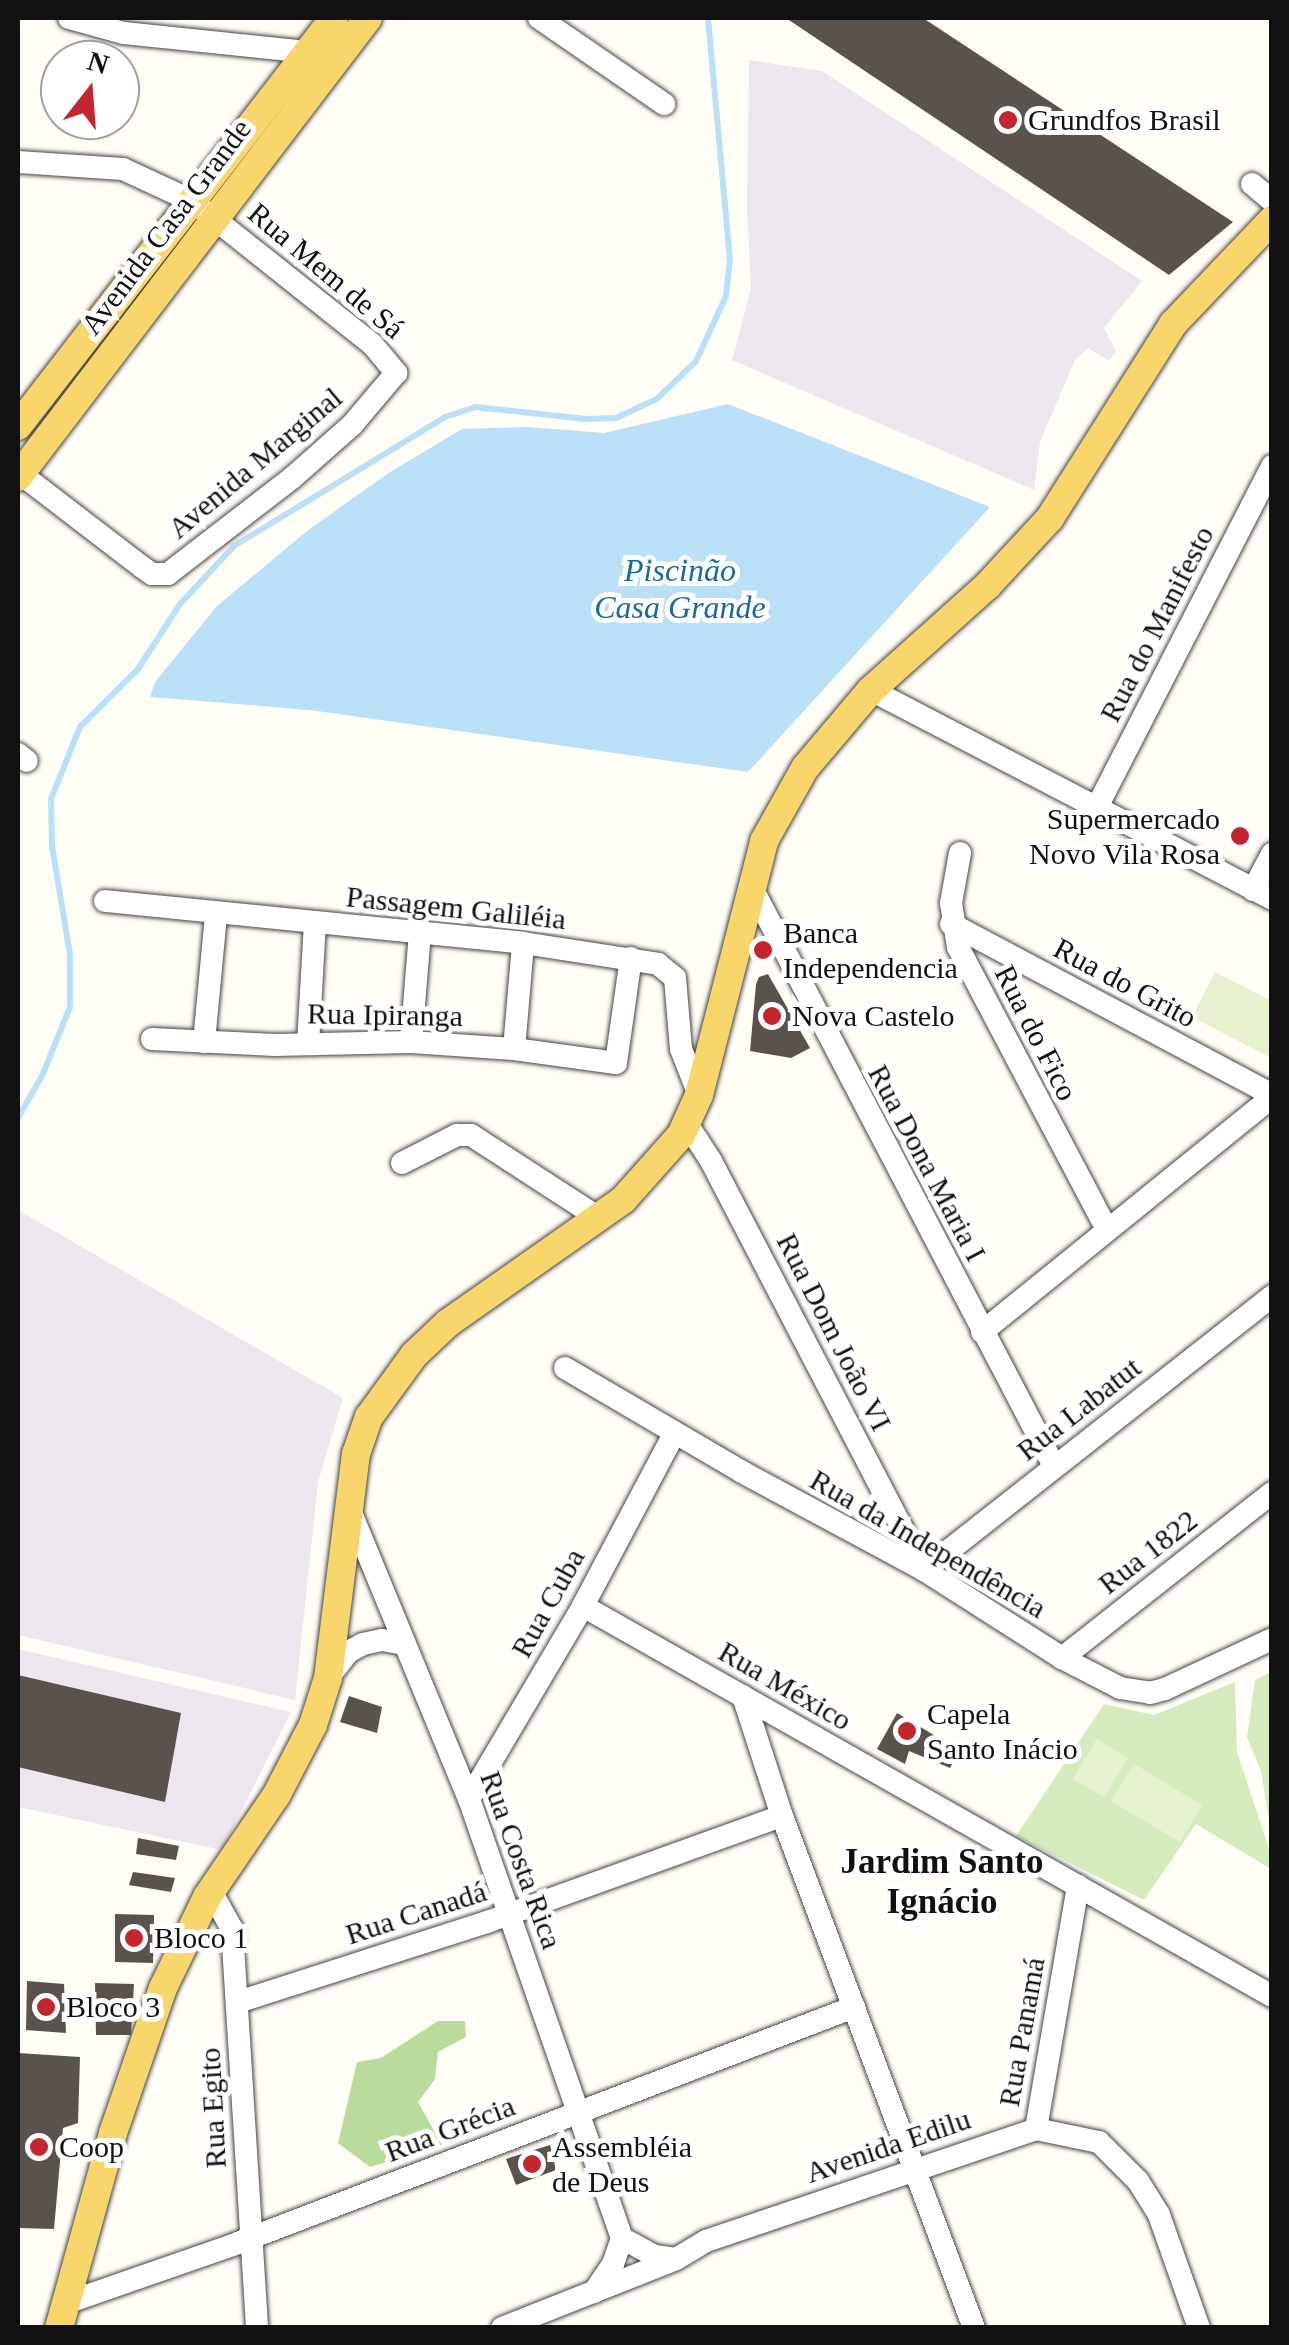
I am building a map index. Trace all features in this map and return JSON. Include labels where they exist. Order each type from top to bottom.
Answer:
[{"type":"main road","name":"Avenida Casa Grande","points":[[18,474],[334,18]]},
{"type":"main road","name":"Avenida Casa Grande","points":[[18,426],[368,18]]},
{"type":"main road","points":[[62,2315],[113,2133],[163,1988],[211,1891],[301,1754],[328,1678],[356,1454],[369,1417],[414,1355],[448,1323],[600,1218],[651,1173],[687,1124],[699,1095],[751,886],[782,805],[822,746],[871,690],[988,585],[1050,518],[1173,324],[1272,220]]},
{"type":"street","points":[[69,18],[124,32],[309,52]]},
{"type":"street","points":[[539,18],[664,104]]},
{"type":"street","name":"Rua Mem de Sá","points":[[18,162],[123,169],[204,208],[372,344],[396,373]]},
{"type":"street","points":[[1252,184],[1272,201]]},
{"type":"street","name":"Avenida Marginal","points":[[18,474],[142,567],[159,576],[168,574],[352,425],[396,373]]},
{"type":"street","name":"Rua do Manifesto","points":[[1096,809],[1272,466]]},
{"type":"street","points":[[871,690],[1262,894],[1272,854]]},
{"type":"street","name":"Rua do Fico","points":[[960,853],[951,924],[958,947],[1107,1230]]},
{"type":"street","name":"Rua Dona Maria I","points":[[751,886],[1054,1466]]},
{"type":"street","name":"Passagem Galiléia","points":[[105,902],[420,932],[658,964],[675,978],[680,1049],[699,1095]]},
{"type":"street","points":[[204,1042],[216,915]]},
{"type":"street","points":[[308,1044],[315,922]]},
{"type":"street","name":"Rua do Grito","points":[[951,924],[1272,1096]]},
{"type":"street","points":[[411,1042],[420,932]]},
{"type":"street","points":[[514,1049],[523,944]]},
{"type":"street","name":"Rua Ipiranga","points":[[152,1038],[308,1044],[411,1042],[514,1049],[616,1064],[632,958]]},
{"type":"street","points":[[982,1332],[1272,1096]]},
{"type":"street","name":"Rua Dom João VI","points":[[687,1124],[711,1161],[924,1570]]},
{"type":"street","points":[[402,1162],[457,1136],[471,1135],[600,1218]]},
{"type":"street","name":"Rua Labatut","points":[[924,1570],[1272,1296]]},
{"type":"street","name":"Rua da Independência","points":[[566,1368],[674,1434],[924,1570],[1062,1658],[1120,1688],[1150,1693],[1272,1639]]},
{"type":"street","name":"Rua Cuba","points":[[469,1799],[583,1606],[674,1434]]},
{"type":"street","name":"Rua 1822","points":[[1062,1658],[1272,1492]]},
{"type":"street","name":"Rua Costa Rica","points":[[349,1508],[469,1799],[622,2238]]},
{"type":"street","name":"Rua México","points":[[583,1606],[1272,1996]]},
{"type":"street","points":[[328,1678],[348,1652],[363,1644],[382,1640],[404,1644]]},
{"type":"street","points":[[743,1696],[782,1816],[974,2328]]},
{"type":"street","name":"Rua Canadá","points":[[238,2002],[509,1914],[782,1816]]},
{"type":"street","name":"Rua Panamá","points":[[1036,2129],[1078,1886]]},
{"type":"street","name":"Rua Egito","points":[[211,1891],[232,1929],[257,2328]]},
{"type":"street","name":"Rua Grécia","points":[[62,2315],[250,2238],[854,2007]]},
{"type":"street","name":"Avenida Edilu","points":[[502,2328],[676,2258],[706,2241],[1036,2129],[1099,2142],[1138,2181],[1159,2215],[1199,2328]]},
{"type":"street","points":[[594,2292],[613,2264],[622,2238],[655,2256],[676,2258]]},
{"type":"shaded area","points":[[749,60],[822,71],[1142,281],[1104,328],[1116,351],[1109,361],[1088,348],[1075,360],[1040,442],[1034,490],[732,360],[751,288],[747,209]]},
{"type":"shaded area","points":[[18,1210],[343,1398],[318,1482],[295,1700],[18,1635]]},
{"type":"shaded area","points":[[18,1649],[291,1712],[222,1850],[18,1807]]},
{"type":"green space","points":[[1215,972],[1271,1001],[1271,1058],[1192,1017]]},
{"type":"green space","points":[[1271,1672],[1271,1832],[1261,1771],[1247,1737],[1255,1680]]},
{"type":"green space","points":[[1235,1682],[1237,1752],[1271,1855],[1271,1869],[1196,1824],[1144,1900],[1016,1836],[1104,1704],[1154,1715]]},
{"type":"green space","points":[[1097,1739],[1128,1758],[1104,1797],[1073,1779]]},
{"type":"green space","points":[[1134,1764],[1202,1805],[1180,1842],[1111,1801]]},
{"type":"green space","points":[[438,2021],[465,2021],[466,2037],[438,2052],[435,2079],[418,2102],[442,2145],[370,2167],[338,2143],[357,2062],[381,2058]]},
{"type":"water","name":"Piscinão Casa Grande","points":[[728,404],[990,507],[748,772],[310,710],[150,697],[155,682],[217,606],[307,531],[387,474],[462,429],[529,427],[604,433]]},
{"type":"building","name":"Grundfos Brasil","points":[[786,18],[923,18],[1233,222],[1169,275]]},
{"type":"building","name":"Nova Castelo","points":[[768,974],[810,1048],[791,1058],[750,1051],[756,984],[759,977]]},
{"type":"building","points":[[18,1675],[181,1713],[165,1802],[18,1767]]},
{"type":"building","points":[[349,1696],[382,1707],[377,1733],[340,1722]]},
{"type":"building","name":"Capela Santo Inácio","points":[[897,1713],[959,1750],[950,1768],[909,1751],[905,1764],[877,1749]]},
{"type":"building","points":[[138,1838],[179,1846],[176,1860],[136,1854]]},
{"type":"building","points":[[133,1872],[175,1878],[171,1892],[129,1885]]},
{"type":"building","name":"Bloco 1","points":[[115,1914],[154,1915],[153,1963],[115,1962]]},
{"type":"building","name":"Bloco 3","points":[[27,1981],[64,1984],[66,2033],[26,2030]]},
{"type":"building","points":[[95,1983],[134,1984],[131,2035],[96,2035]]},
{"type":"building","name":"Coop","points":[[18,2053],[80,2057],[78,2123],[63,2128],[54,2229],[18,2228]]},
{"type":"building","name":"Assembléia de Deus","points":[[550,2145],[556,2170],[516,2185],[506,2159]]},
{"type":"waterway","points":[[18,1118],[42,1076],[70,1007],[70,954],[52,847],[51,799],[80,727],[138,669],[180,604],[234,546],[445,417],[475,407],[586,419],[616,418],[657,399],[696,361],[726,296],[730,260],[708,18]]},
{"type":"place","name":"Grundfos Brasil","points":[[1008,120]]},
{"type":"place","name":"Supermercado Novo Vila Rosa","points":[[1240,836]]},
{"type":"place","name":"Banca Independencia","points":[[763,950]]},
{"type":"place","name":"Nova Castelo","points":[[772,1016]]},
{"type":"place","name":"Capela Santo Inácio","points":[[907,1731]]},
{"type":"place","name":"Bloco 1","points":[[134,1938]]},
{"type":"place","name":"Bloco 3","points":[[46,2007]]},
{"type":"place","name":"Coop","points":[[39,2147]]},
{"type":"place","name":"Assembléia de Deus","points":[[532,2164]]},
{"type":"district","name":"Jardim Santo Ignácio","points":[[942,1882]]}]
